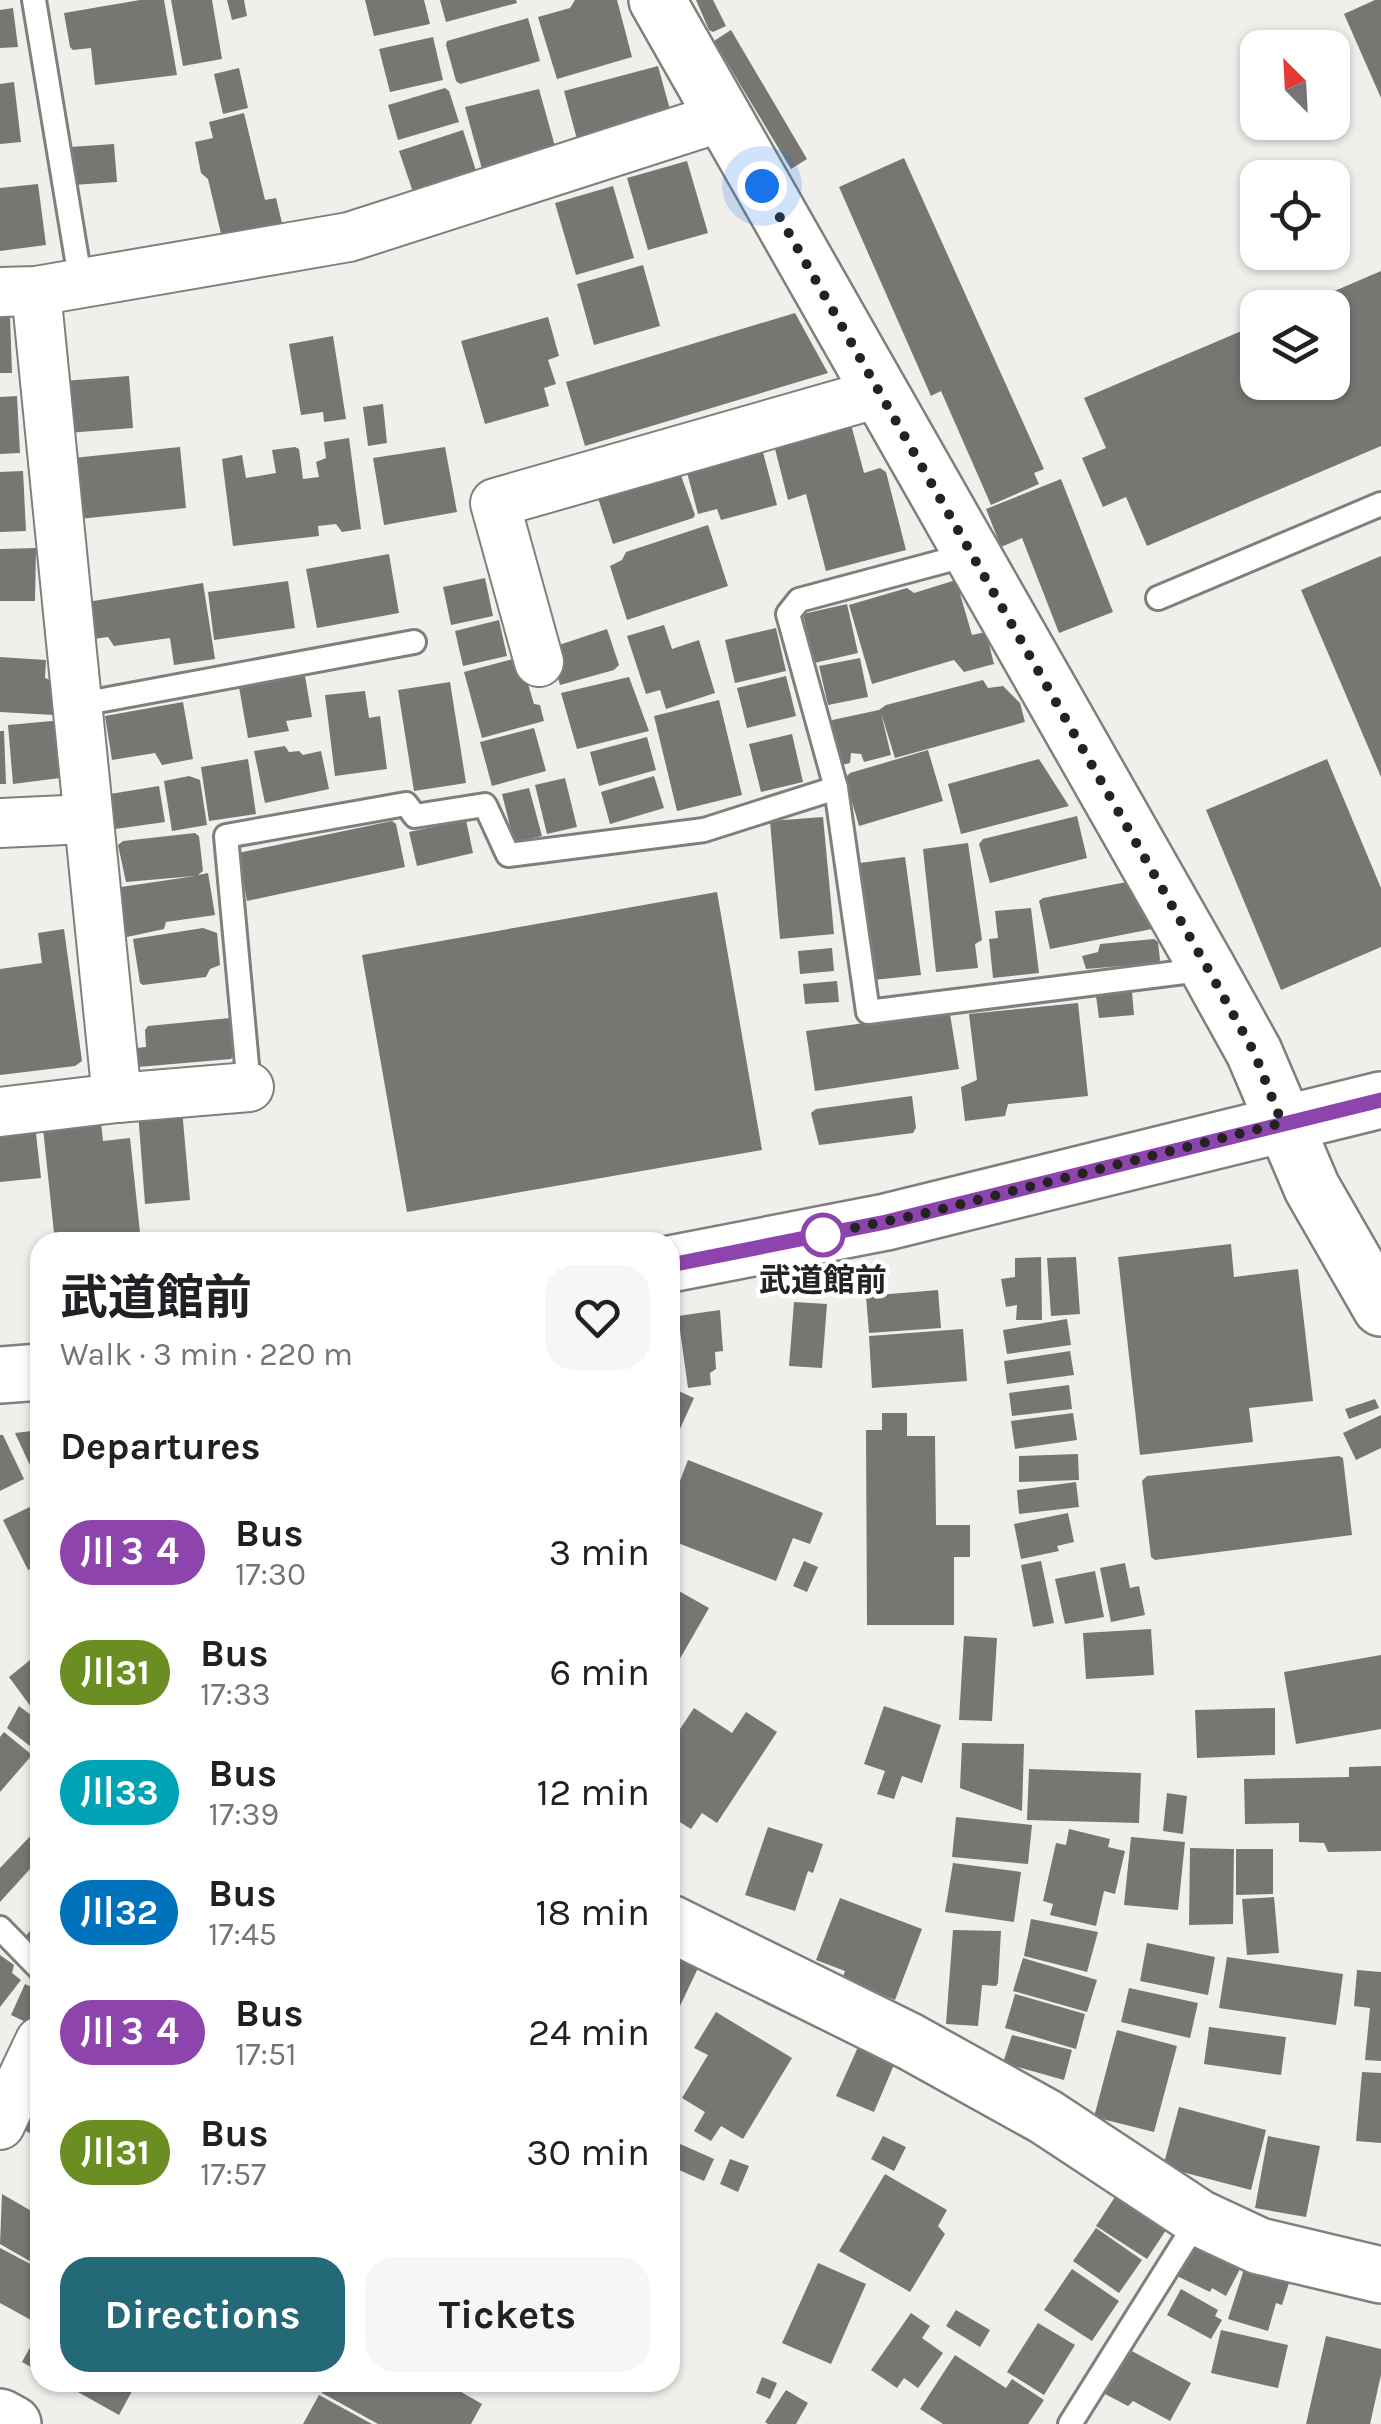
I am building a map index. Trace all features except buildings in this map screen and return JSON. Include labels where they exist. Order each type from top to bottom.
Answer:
[{"type":"main road","points":[[657,0],[1254,1052],[1312,1188],[1381,1308]]},
{"type":"main road","points":[[680,1262],[886,1222],[1381,1100]]},
{"type":"main road","points":[[0,1375],[30,1373]]},
{"type":"main road","points":[[680,1928],[909,2040],[1046,2117],[1199,2218],[1258,2246],[1381,2275]]},
{"type":"main road","points":[[0,2417],[14,2424]]},
{"type":"street","points":[[117,1098],[86,819],[39,289],[349,238],[722,117]]},
{"type":"street","points":[[539,662],[494,502],[879,392]]},
{"type":"street","points":[[0,823],[86,819]]},
{"type":"street","points":[[0,1112],[249,1087]]},
{"type":"street","points":[[0,2125],[22,2057]]},
{"type":"lane","points":[[34,0],[39,289]]},
{"type":"lane","points":[[1158,598],[1381,504]]},
{"type":"lane","points":[[971,554],[798,600],[788,614],[836,788],[868,1012],[1208,969]]},
{"type":"lane","points":[[76,706],[414,642]]},
{"type":"lane","points":[[249,1087],[226,836],[406,804],[415,816],[484,805],[508,854],[704,830],[836,788]]},
{"type":"lane","points":[[0,1928],[30,1959]]},
{"type":"lane","points":[[1070,2424],[1199,2218]]},
{"type":"bus line","name":"川３４","points":[[680,1263],[886,1222],[1381,1100]]},
{"type":"place","name":"武道館前","points":[[823,1235]]},
{"type":"route","points":[[762,186],[1208,969],[1254,1052],[1282,1123],[922,1214],[814,1236],[823,1235]]}]
